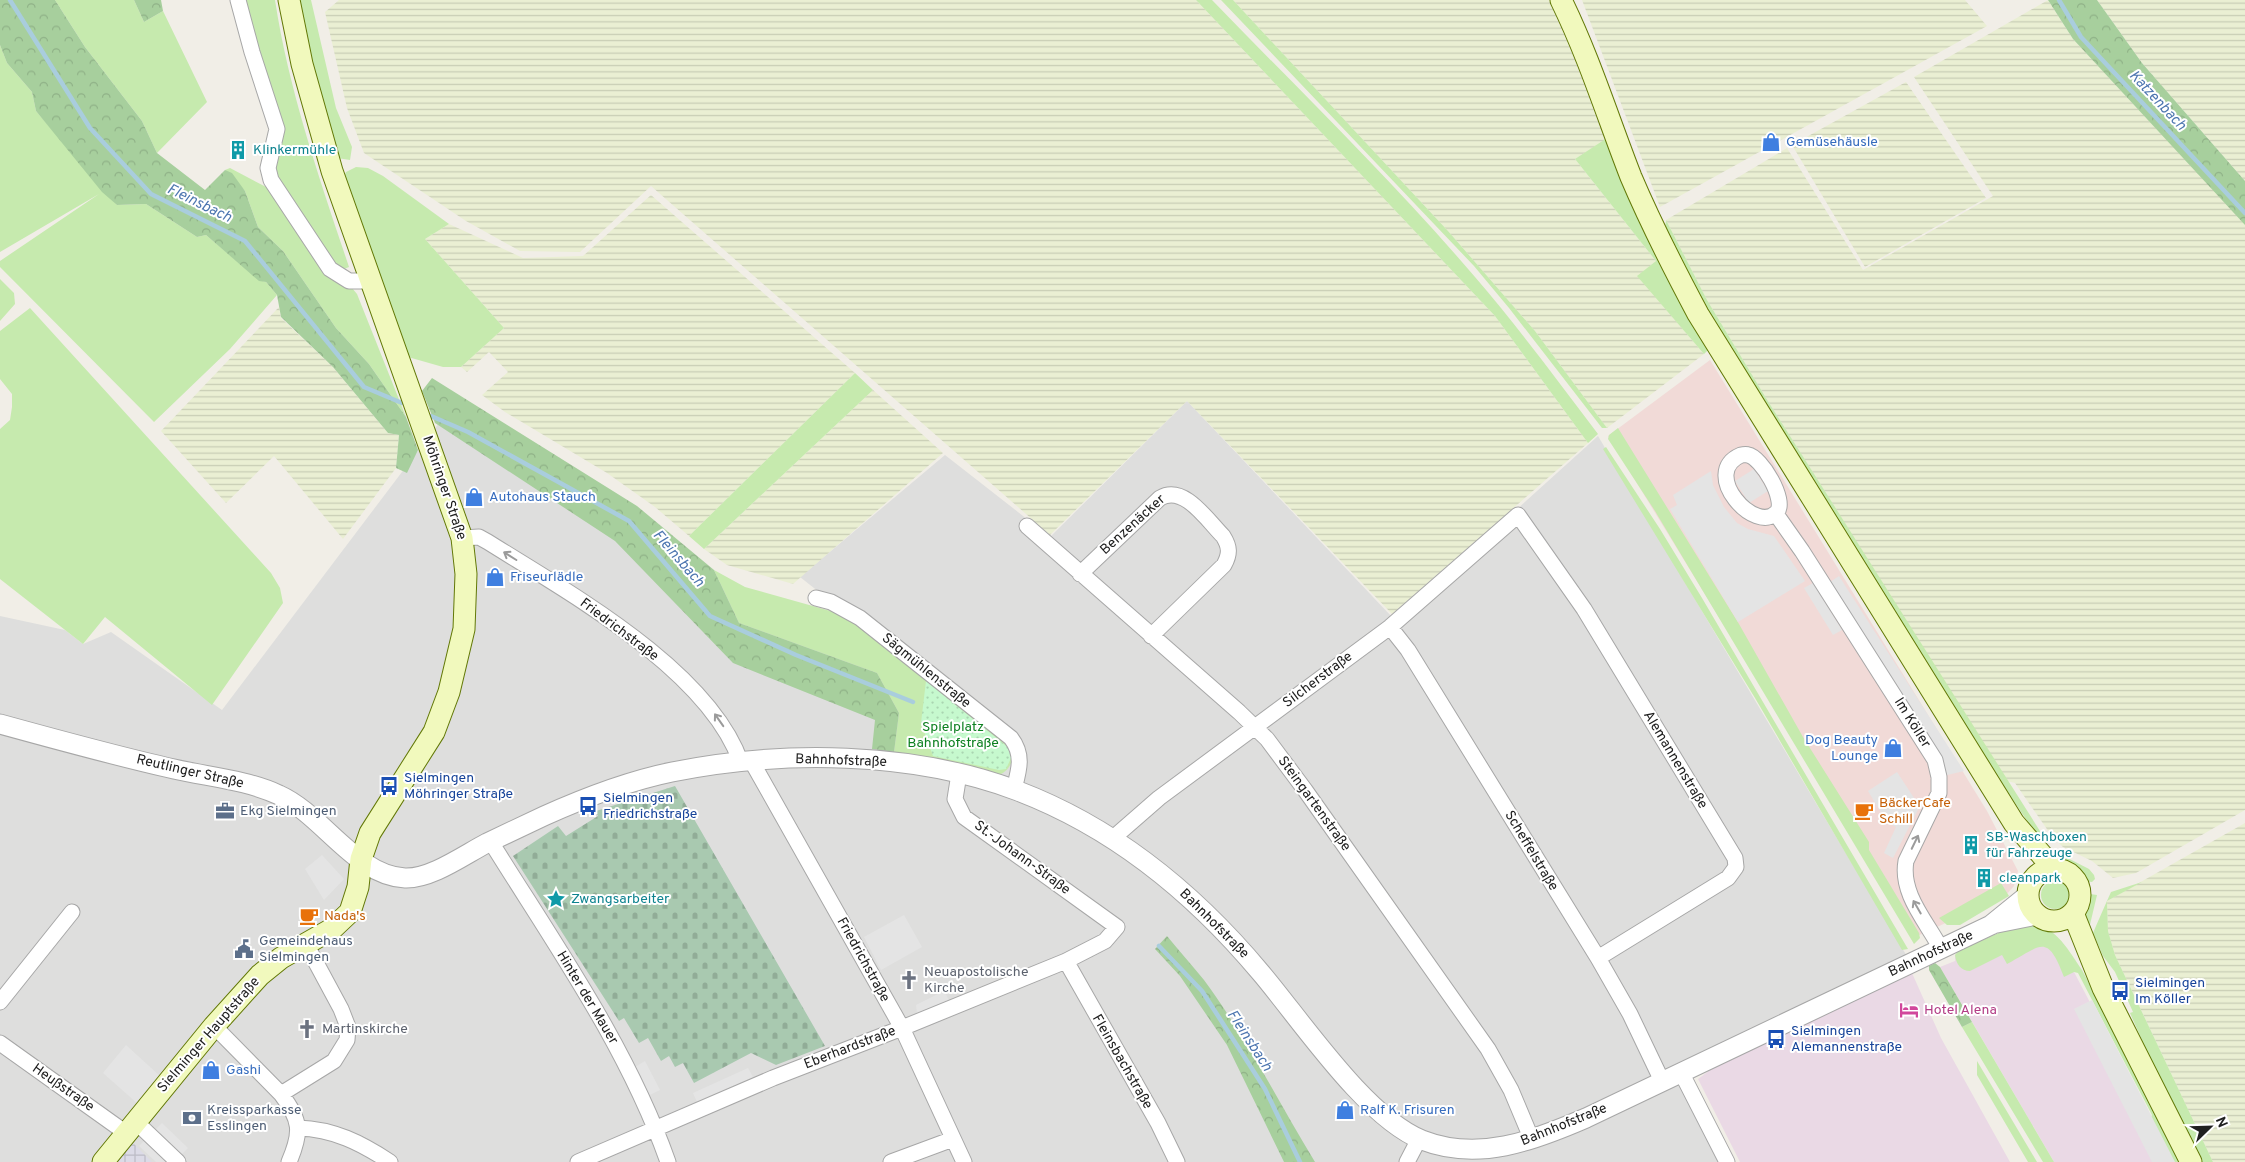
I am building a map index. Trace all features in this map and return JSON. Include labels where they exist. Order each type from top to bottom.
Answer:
[{"type":"main road","name":"Möhringer Straße","points":[[289,0],[302,64],[332,171],[370,282],[453,506],[462,538],[466,574],[464,629],[449,692],[434,732],[370,833],[361,859],[355,901],[350,912],[332,929]]},
{"type":"main road","points":[[1561,0],[1589,62],[1640,197],[1665,252],[1698,314],[2014,823],[2054,869]]},
{"type":"main road","points":[[2014,823],[2031,887],[2031,906],[2055,916],[2093,967],[2191,1162]]},
{"type":"main road","points":[[2031,887],[2042,872],[2054,869],[2068,873],[2077,883],[2080,896],[2079,902],[2055,916]]},
{"type":"main road","name":"Sielminger Hauptstraße","points":[[103,1162],[214,1026],[270,965],[332,929]]},
{"type":"street","points":[[238,0],[252,52],[277,128],[268,168],[271,180],[330,269],[349,281],[370,282]]},
{"type":"street","name":"Benzenäcker","points":[[1080,574],[1160,498],[1167,494],[1182,496],[1223,536],[1228,543],[1228,558],[1224,565],[1151,636]]},
{"type":"street","name":"Im Köller","points":[[1776,514],[1802,551],[1935,760],[1940,777],[1939,793],[1906,861],[1905,878],[1913,901],[1941,949]]},
{"type":"street","name":"Silcherstraße","points":[[1112,838],[1158,798],[1390,627],[1518,516]]},
{"type":"street","name":"Alemannenstraße","points":[[1518,516],[1544,550],[1597,630],[1735,858],[1736,867],[1728,878],[1598,958]]},
{"type":"street","name":"Steingartenstraße","points":[[1027,526],[1256,727],[1305,790],[1488,1049],[1503,1074],[1532,1140]]},
{"type":"street","name":"Friedrichstraße","points":[[462,538],[479,537],[488,542],[625,632],[706,703],[747,762],[902,1028],[964,1162]]},
{"type":"street","name":"Sägmühlenstraße","points":[[816,598],[831,602],[860,618],[1011,738],[1017,746],[1020,756],[1014,789]]},
{"type":"street","name":"Scheffelstraße","points":[[1390,627],[1408,650],[1598,958],[1635,1023],[1662,1081]]},
{"type":"street","name":"Reutlinger Straße","points":[[0,724],[145,762],[272,792],[294,803],[361,859]]},
{"type":"street","name":"Bahnhofstraße","points":[[361,859],[391,876],[412,878],[429,873],[559,810],[630,784],[670,772],[747,762],[818,758],[868,760],[960,774],[1014,789],[1061,810],[1112,838],[1157,870],[1195,902],[1246,955],[1374,1107],[1404,1131],[1419,1139],[1445,1148],[1468,1151],[1499,1148],[1532,1140],[1577,1122],[1996,923],[2055,916]]},
{"type":"street","name":"St.-Johann-Straße","points":[[960,774],[955,799],[964,816],[1117,927]]},
{"type":"street","name":"Hinter der Mauer","points":[[491,842],[602,1021],[639,1089],[656,1127],[668,1162]]},
{"type":"street","name":"Bahnhofstraße","points":[[1996,923],[2031,887]]},
{"type":"street","points":[[0,1002],[72,912]]},
{"type":"street","name":"Eberhardstraße","points":[[578,1162],[773,1078],[1066,961],[1105,941],[1117,927]]},
{"type":"street","points":[[281,1094],[334,1061],[347,1040],[348,1027],[341,1009],[306,944]]},
{"type":"street","name":"Fleinsbachstraße","points":[[1066,961],[1158,1123],[1177,1162]]},
{"type":"street","points":[[214,1026],[281,1094],[291,1107],[298,1128],[296,1144],[289,1162]]},
{"type":"street","name":"Heußstraße","points":[[0,1043],[131,1127],[178,1162]]},
{"type":"street","points":[[1681,1072],[1727,1162]]},
{"type":"street","points":[[298,1128],[317,1128],[336,1133],[356,1141],[390,1162]]},
{"type":"street","points":[[892,1162],[953,1139]]},
{"type":"street","points":[[1407,1162],[1419,1139]]},
{"type":"shaded area","points":[[1710,360],[1987,811],[2018,871],[2014,886],[2005,896],[1915,937],[1608,436]]},
{"type":"shaded area","points":[[1187,401],[1392,617],[1515,511],[1598,436],[1911,963],[1681,1072],[1727,1162],[0,1162],[0,616],[65,630],[83,644],[111,632],[222,710],[439,423],[614,533],[929,679],[800,577],[945,455],[1050,537]]},
{"type":"shaded area","points":[[1754,469],[1768,491],[1749,503],[1735,481]]},
{"type":"shaded area","points":[[1711,471],[1713,485],[1724,507],[1737,523],[1748,529],[1774,536],[1805,581],[1738,622],[1670,509],[1677,505],[1673,495]]},
{"type":"shaded area","points":[[1839,576],[1964,771],[1939,777],[1824,586]]},
{"type":"shaded area","points":[[1813,583],[1842,630],[1833,635],[1804,588]]},
{"type":"shaded area","points":[[1897,772],[1916,801],[1921,804],[1893,858],[1884,853],[1896,827],[1886,821],[1868,791]]},
{"type":"shaded area","points":[[322,855],[344,879],[324,900],[305,869]]},
{"type":"shaded area","points":[[904,915],[922,947],[881,970],[864,937]]},
{"type":"shaded area","points":[[2039,933],[2074,972],[2174,1162],[2054,1162],[1940,967],[1955,961],[1955,955]]},
{"type":"shaded area","points":[[1912,973],[1941,1038],[2010,1162],[1740,1162],[1698,1079],[1710,1070]]},
{"type":"shaded area","points":[[944,991],[949,1000],[917,1013],[916,1005]]},
{"type":"shaded area","points":[[2092,1000],[2175,1162],[2152,1162],[2074,1009]]},
{"type":"shaded area","points":[[126,1045],[160,1076],[138,1104],[103,1073]]},
{"type":"shaded area","points":[[645,1061],[660,1090],[650,1095],[635,1067]]},
{"type":"shaded area","points":[[748,1068],[753,1077],[697,1102],[693,1093]]},
{"type":"shaded area","points":[[162,1123],[188,1148],[176,1160],[178,1162],[156,1162],[139,1146]]},
{"type":"shaded area","points":[[132,1142],[152,1162],[114,1162]]},
{"type":"green space","points":[[0,0],[55,0],[85,47],[142,121],[157,153],[205,190],[225,170],[232,173],[245,191],[258,227],[283,251],[336,328],[369,364],[406,417],[418,450],[407,473],[396,468],[399,435],[388,433],[333,367],[281,317],[277,295],[266,282],[259,281],[206,235],[197,237],[146,204],[117,205],[102,192],[36,111],[32,92],[7,63],[0,45]]},
{"type":"green space","points":[[55,0],[134,0],[144,22],[163,11],[207,102],[157,153],[142,121],[85,47]]},
{"type":"green space","points":[[134,0],[161,0],[163,11],[144,22]]},
{"type":"green space","points":[[242,0],[275,0],[288,68],[297,102],[349,267],[344,269],[337,265],[279,184],[275,170],[281,133]]},
{"type":"green space","points":[[298,0],[311,0],[336,108],[352,147],[350,160],[337,158],[317,86]]},
{"type":"green space","points":[[339,0],[1196,0],[1495,316],[1588,443],[1392,614],[1187,401],[1050,535],[651,186],[580,252],[520,251],[466,221],[364,153],[347,108],[325,12]]},
{"type":"green space","points":[[1196,0],[1212,0],[1411,206],[1507,315],[1598,434],[1588,443],[1495,316]]},
{"type":"green space","points":[[1221,0],[1233,0],[1448,231],[1535,331],[1607,428],[1602,428],[1474,266]]},
{"type":"green space","points":[[1233,0],[1555,0],[1607,139],[1575,159],[1656,261],[1638,276],[1704,354],[1607,428],[1535,331],[1448,231]]},
{"type":"green space","points":[[1582,0],[1965,0],[1987,26],[1660,207]]},
{"type":"green space","points":[[2048,0],[2073,39],[2245,224],[2245,810],[2136,873],[2113,878],[2092,861],[2063,847],[2051,835],[2015,783],[2007,781],[1766,398],[1707,300],[1666,220],[1787,148],[1863,270],[1993,196],[1914,77]]},
{"type":"green space","points":[[2048,0],[2097,0],[2142,63],[2245,181],[2245,225],[2073,39]]},
{"type":"green space","points":[[2097,0],[2245,0],[2245,181],[2142,63]]},
{"type":"green space","points":[[0,45],[7,63],[32,92],[36,111],[117,205],[146,204],[197,237],[206,235],[259,280],[266,282],[277,295],[230,349],[154,422],[0,267],[0,261],[99,194],[0,252]]},
{"type":"green space","points":[[1906,82],[1986,198],[1865,267],[1792,145]]},
{"type":"green space","points":[[1607,138],[1711,347],[1704,354],[1637,276],[1656,261],[1575,159]]},
{"type":"green space","points":[[356,167],[368,168],[383,176],[449,224],[425,239],[504,328],[461,367],[443,367],[408,357],[343,179],[346,172]]},
{"type":"green space","points":[[230,168],[268,188],[357,294],[406,417],[369,364],[336,328],[283,251],[258,227],[245,191],[225,170]]},
{"type":"green space","points":[[651,195],[855,373],[689,536],[655,507],[607,473],[505,412],[482,395],[508,372],[489,352],[467,372],[461,367],[504,328],[425,239],[449,224],[523,258],[583,256]]},
{"type":"green space","points":[[1666,220],[1707,300],[1766,398],[2045,839],[2042,843],[2009,794],[1715,326],[1665,230]]},
{"type":"green space","points":[[0,279],[14,293],[15,304],[0,321]]},
{"type":"green space","points":[[279,307],[281,318],[333,367],[388,433],[399,435],[396,468],[343,539],[274,456],[226,503],[161,431]]},
{"type":"green space","points":[[30,308],[271,573],[280,588],[283,603],[212,705],[105,617],[83,644],[0,579],[0,429],[10,420],[12,394],[0,379],[0,331]]},
{"type":"green space","points":[[855,373],[873,390],[704,549],[689,536]]},
{"type":"green space","points":[[432,378],[637,506],[714,570],[739,623],[877,673],[899,713],[894,752],[872,749],[875,720],[733,663],[615,541],[435,423],[422,391]]},
{"type":"green space","points":[[873,390],[943,453],[793,584],[727,565],[704,549]]},
{"type":"green space","points":[[1618,428],[1739,624],[1803,737],[1869,842],[1869,850],[1919,933],[1920,938],[1914,944],[1655,511],[1608,439],[1609,435]]},
{"type":"green space","points":[[1606,447],[1660,529],[1702,598],[1908,949],[1902,950],[1755,698],[1603,449]]},
{"type":"green space","points":[[714,570],[745,587],[852,617],[929,678],[1015,751],[1012,762],[999,775],[894,752],[899,713],[877,673],[739,623]]},
{"type":"green space","name":"Spielplatz Bahnhofstraße","points":[[926,681],[1010,749],[1011,758],[1006,769],[999,770],[933,756],[921,723]]},
{"type":"green space","points":[[675,786],[825,1046],[776,1065],[751,1053],[694,1083],[683,1063],[675,1067],[669,1056],[661,1061],[648,1038],[639,1043],[624,1018],[619,1021],[513,856],[558,826],[566,836],[598,816],[596,811]]},
{"type":"green space","points":[[2245,823],[2245,1162],[2213,1162],[2115,955],[2108,931],[2107,901]]},
{"type":"green space","points":[[2047,850],[2052,850],[2089,869],[2095,879],[2092,882],[2085,881],[2076,870],[2060,862]]},
{"type":"green space","points":[[2055,881],[2065,885],[2069,895],[2065,905],[2055,909],[2045,905],[2041,895],[2045,885]]},
{"type":"green space","points":[[2142,882],[2107,901],[2108,931],[2115,955],[2213,1162],[2200,1162],[2160,1081],[2130,1013],[2133,1012],[2115,972],[2103,956],[2093,933],[2104,907],[2111,892]]},
{"type":"green space","points":[[2001,883],[2009,896],[1960,925],[1947,925],[1939,918]]},
{"type":"green space","points":[[2090,894],[2097,895],[2088,933],[2085,908]]},
{"type":"green space","points":[[2030,923],[2039,925],[2055,934],[2067,947],[2082,970],[2183,1162],[2171,1162],[2150,1120],[2152,1115],[2078,973],[2074,972],[2064,977],[2053,954],[2048,949],[2042,947],[2036,948],[2007,964],[2002,955],[1970,971],[1964,970],[1956,961],[1955,955],[1959,950],[2015,926]]},
{"type":"green space","points":[[1167,936],[1204,980],[1219,1002],[1248,1047],[1315,1162],[1284,1162],[1227,1045],[1180,976],[1155,949]]},
{"type":"green space","points":[[1935,963],[1940,967],[1972,1022],[1962,1027],[1929,970],[1929,966]]},
{"type":"green space","points":[[1972,1022],[2054,1162],[2043,1162],[1962,1027]]},
{"type":"green space","points":[[1977,1061],[2037,1162],[2028,1162],[1977,1075]]},
{"type":"waterway","name":"Fleinsbach","points":[[10,0],[90,128],[151,194],[245,241],[364,387],[402,403]]},
{"type":"waterway","name":"Katzenbach","points":[[2059,0],[2081,37],[2245,213]]},
{"type":"waterway","name":"Fleinsbach","points":[[431,416],[468,432],[629,521],[710,616],[796,655],[913,702]]},
{"type":"waterway","name":"Fleinsbach","points":[[1159,946],[1202,991],[1265,1089],[1300,1162]]},
{"type":"place","name":"Gemüsehäusle","points":[[1771,142]]},
{"type":"place","name":"Klinkermühle","points":[[238,150]]},
{"type":"place","name":"Autohaus Stauch","points":[[474,497]]},
{"type":"place","name":"Friseurlädle","points":[[495,577]]},
{"type":"place","name":"Dog Beauty Lounge","points":[[1893,748]]},
{"type":"place","name":"Sielmingen Möhringer Straße","points":[[389,786]]},
{"type":"place","name":"Sielmingen Friedrichstraße","points":[[588,806]]},
{"type":"place","name":"Ekg Sielmingen","points":[[225,811]]},
{"type":"place","name":"BäckerCafe Schill","points":[[1864,811]]},
{"type":"place","name":"SB-Waschboxen für Fahrzeuge","points":[[1971,845]]},
{"type":"place","name":"cleanpark","points":[[1984,878]]},
{"type":"place","name":"Zwangsarbeiter","points":[[556,899]]},
{"type":"place","name":"Nada's","points":[[309,916]]},
{"type":"place","name":"Gemeindehaus Sielmingen","points":[[244,949]]},
{"type":"place","name":"Neuapostolische Kirche","points":[[909,980]]},
{"type":"place","name":"Sielmingen Im Köller","points":[[2120,991]]},
{"type":"place","name":"Hotel Alena","points":[[1909,1010]]},
{"type":"place","name":"Martinskirche","points":[[307,1029]]},
{"type":"place","name":"Sielmingen Alemannenstraße","points":[[1776,1039]]},
{"type":"place","name":"Gashi","points":[[211,1070]]},
{"type":"place","name":"Ralf K. Frisuren","points":[[1345,1110]]},
{"type":"place","name":"Kreissparkasse Esslingen","points":[[192,1118]]}]
